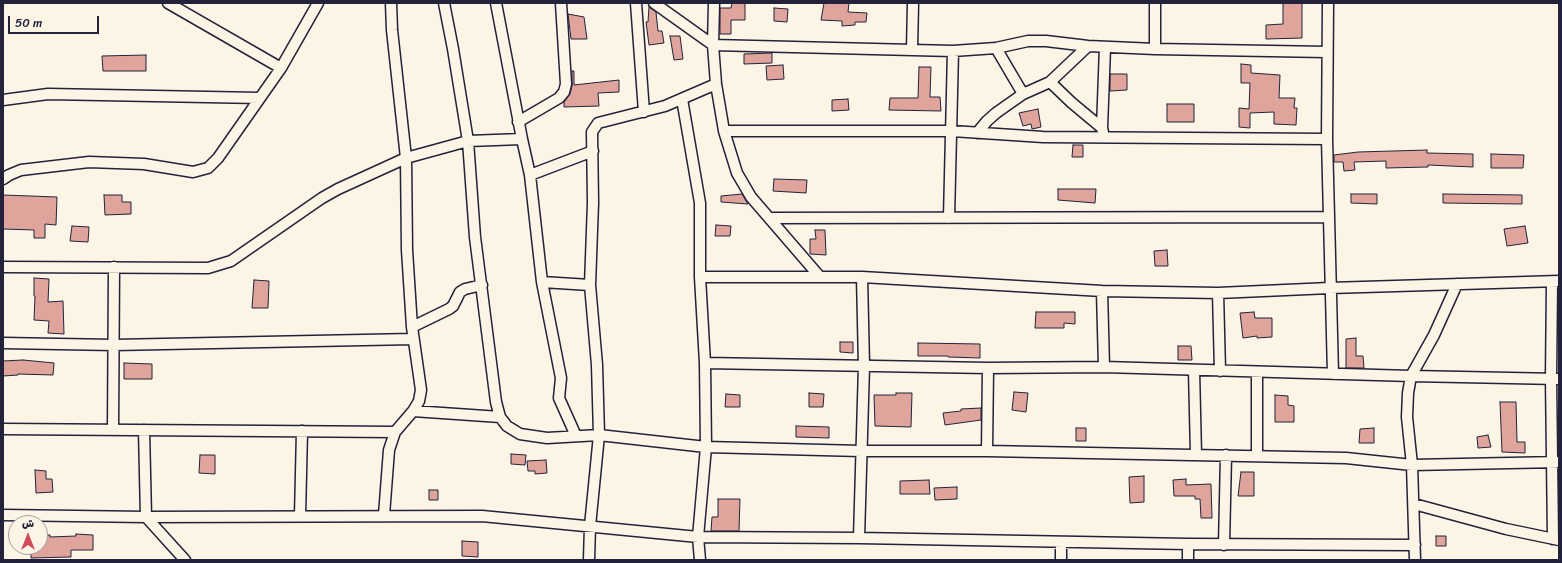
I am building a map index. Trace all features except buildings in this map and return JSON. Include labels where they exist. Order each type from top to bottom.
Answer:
[{"type":"street","points":[[168,3],[281,68]]},
{"type":"street","points":[[3,179],[21,170],[89,162],[144,164],[193,172],[208,168],[218,158],[281,68],[318,3]]},
{"type":"street","points":[[384,515],[389,450],[395,432],[413,411],[419,401],[421,390],[412,327],[407,250],[406,158],[391,3]]},
{"type":"street","points":[[444,3],[468,141],[472,201],[488,348],[496,402],[500,417],[507,426],[520,434],[547,438],[599,435],[706,447],[861,451],[987,451],[1346,458],[1412,465],[1556,462]]},
{"type":"street","points":[[496,3],[518,122],[530,174],[542,282],[561,378],[559,392],[560,402],[576,436]]},
{"type":"street","points":[[518,122],[559,98],[564,92],[566,84],[561,3]]},
{"type":"street","points":[[636,3],[644,112]]},
{"type":"street","points":[[654,3],[713,45],[953,51],[996,48],[1028,41],[1046,41],[1088,46],[1155,49],[1327,52]]},
{"type":"street","points":[[714,3],[713,45],[716,84],[724,131],[737,173],[751,197],[820,277]]},
{"type":"street","points":[[912,50],[913,3]]},
{"type":"street","points":[[1155,3],[1155,49]]},
{"type":"street","points":[[1328,3],[1328,217],[1333,374]]},
{"type":"street","points":[[978,133],[987,121],[996,113],[1023,94],[1050,82],[1088,46]]},
{"type":"street","points":[[1103,133],[1105,47]]},
{"type":"street","points":[[996,48],[1023,94]]},
{"type":"street","points":[[949,218],[953,51]]},
{"type":"street","points":[[1050,82],[1103,133]]},
{"type":"street","points":[[589,560],[590,526],[599,435],[597,366],[590,286],[593,203],[592,132],[598,122],[665,106],[716,84]]},
{"type":"street","points":[[3,100],[48,94],[260,98]]},
{"type":"street","points":[[682,99],[700,203],[700,277],[705,363],[706,447],[698,536],[700,560]]},
{"type":"street","points":[[724,131],[952,131],[1043,137],[1103,133],[1327,138]]},
{"type":"street","points":[[3,267],[208,268],[231,261],[338,188],[406,158],[468,141],[522,139]]},
{"type":"street","points":[[530,174],[593,151]]},
{"type":"street","points":[[769,218],[1328,217]]},
{"type":"street","points":[[113,429],[114,268]]},
{"type":"street","points":[[700,277],[862,277],[1102,291],[1218,293],[1330,288],[1555,282],[1556,540],[1482,523],[1414,504]]},
{"type":"street","points":[[859,538],[864,366],[862,277]]},
{"type":"street","points":[[542,282],[590,286]]},
{"type":"street","points":[[1415,560],[1412,465],[1407,417],[1408,393],[1411,376],[1434,336],[1457,284]]},
{"type":"street","points":[[412,327],[449,309],[453,306],[457,297],[465,289],[482,286]]},
{"type":"street","points":[[1102,291],[1104,368]]},
{"type":"street","points":[[1218,293],[1220,371]]},
{"type":"street","points":[[3,343],[114,345],[413,339]]},
{"type":"street","points":[[705,363],[988,368],[1104,368],[1555,378]]},
{"type":"street","points":[[987,451],[988,368]]},
{"type":"street","points":[[1194,370],[1196,455]]},
{"type":"street","points":[[1257,372],[1257,456]]},
{"type":"street","points":[[413,411],[500,417]]},
{"type":"street","points":[[3,429],[395,432]]},
{"type":"street","points":[[144,430],[146,517],[185,560]]},
{"type":"street","points":[[300,516],[302,431]]},
{"type":"street","points":[[1224,545],[1226,455]]},
{"type":"street","points":[[3,515],[146,517],[384,515],[482,516],[698,536],[1224,545],[1415,545]]},
{"type":"street","points":[[1061,560],[1062,542]]},
{"type":"street","points":[[1188,544],[1188,560]]}]
